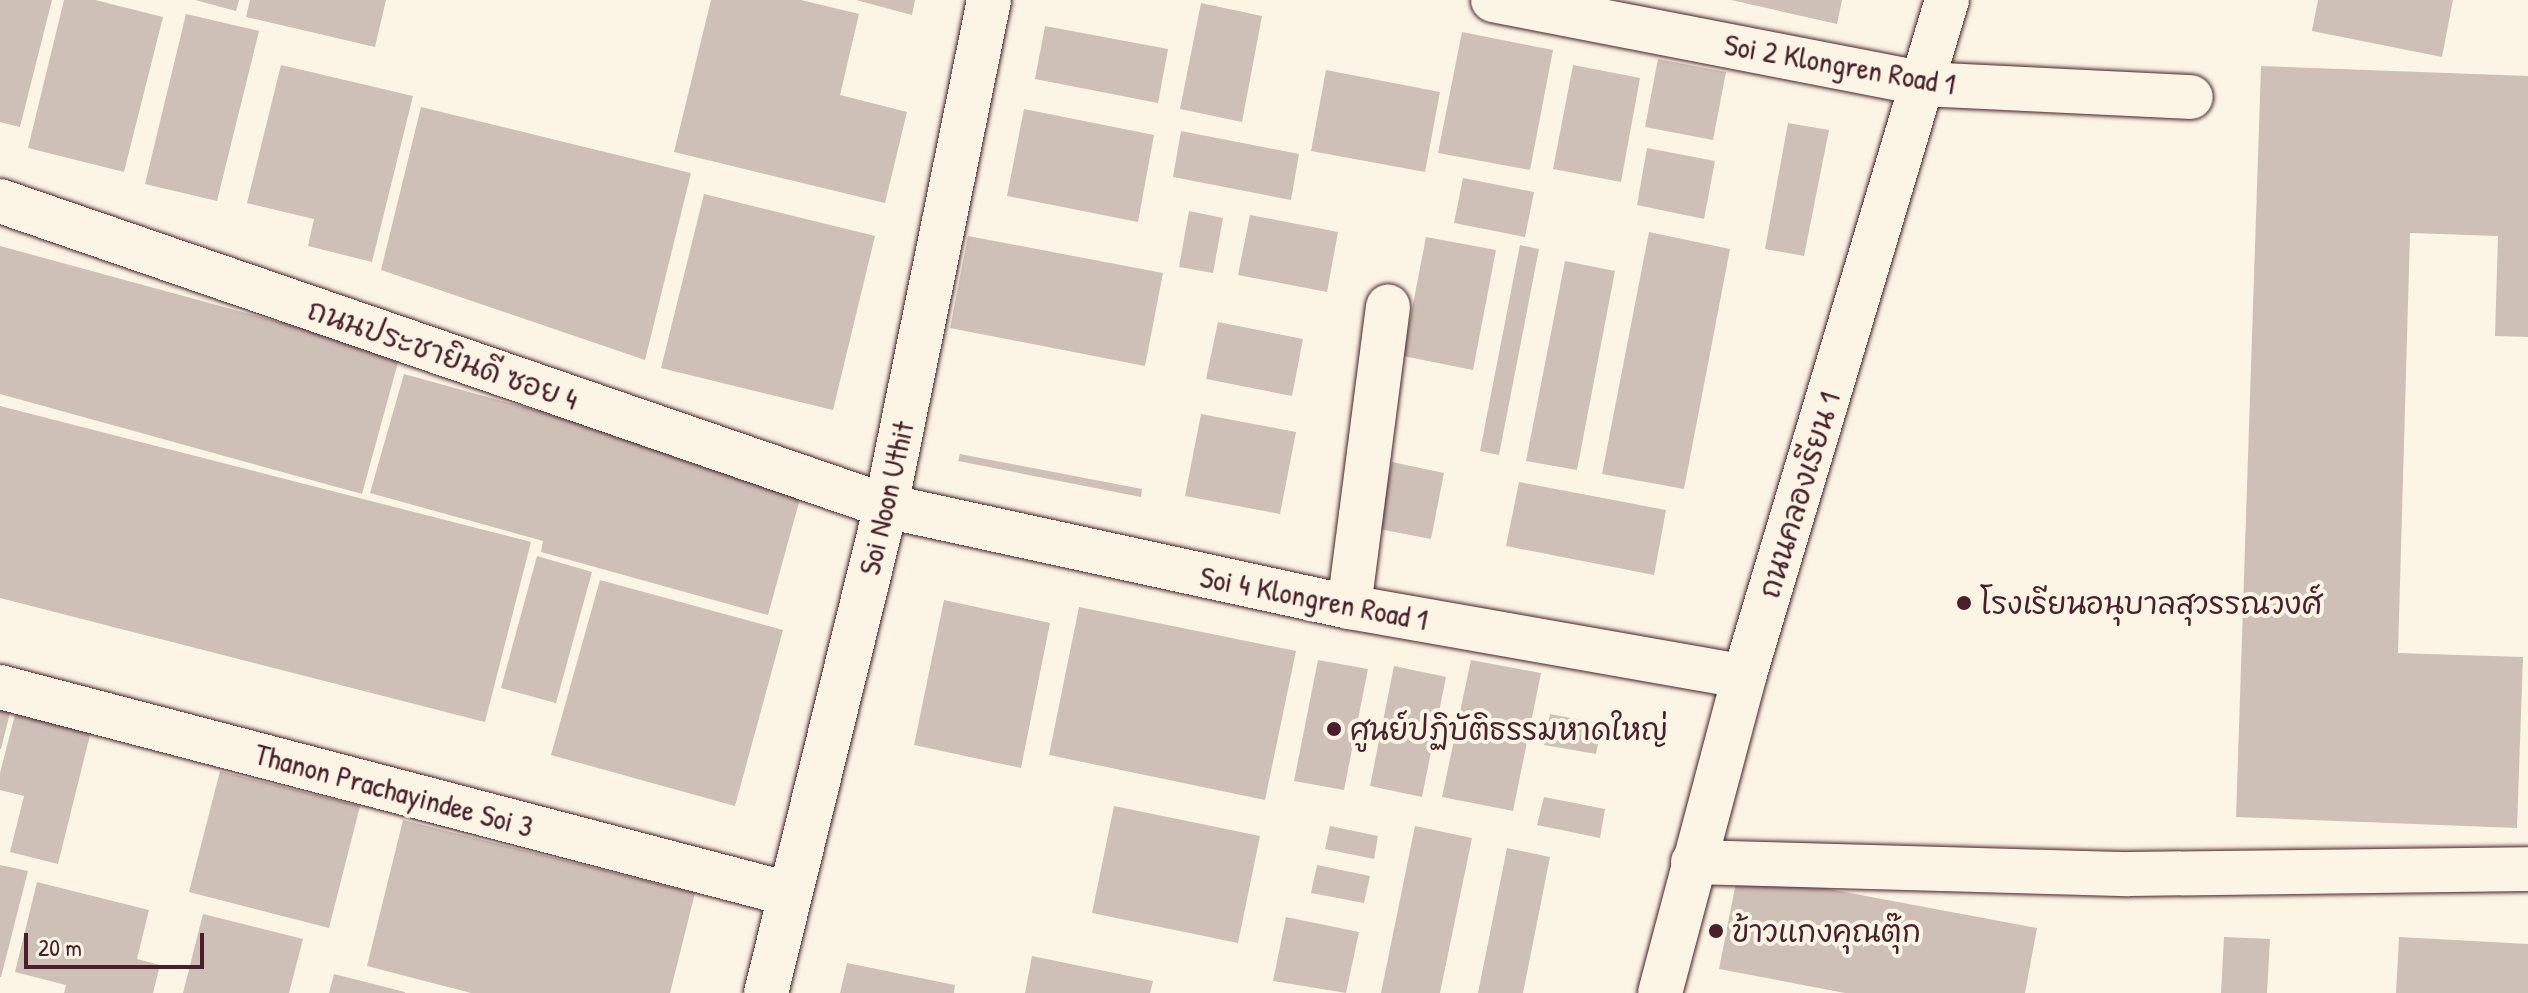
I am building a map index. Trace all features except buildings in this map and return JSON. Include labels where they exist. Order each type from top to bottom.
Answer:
[{"type":"street","name":"Soi Noon Uthit","points":[[766,993],[886,506],[989,0]]},
{"type":"street","name":"Soi 2 Klongren Road 1","points":[[1493,0],[1924,84],[2191,97]]},
{"type":"street","name":"ถนนคลองเรียน 1","points":[[1660,993],[1744,677],[1947,0]]},
{"type":"street","name":"ถนนประชายินดี ซอย 4","points":[[0,201],[886,506]]},
{"type":"street","points":[[1349,607],[1388,307]]},
{"type":"street","name":"Soi 4 Klongren Road 1","points":[[886,506],[1349,607],[1744,677]]},
{"type":"street","name":"Thanon Prachayindee Soi 3","points":[[0,687],[789,894]]},
{"type":"street","points":[[1693,862],[2129,874],[2528,869]]},
{"type":"place","name":"โรงเรียนอนุบาลสุวรรณวงศ์","points":[[1964,603]]},
{"type":"place","name":"ศูนย์ปฏิบัติธรรมหาดใหญ่","points":[[1334,729]]},
{"type":"place","name":"ข้าวแกงคุณตุ๊ก","points":[[1716,931]]}]
